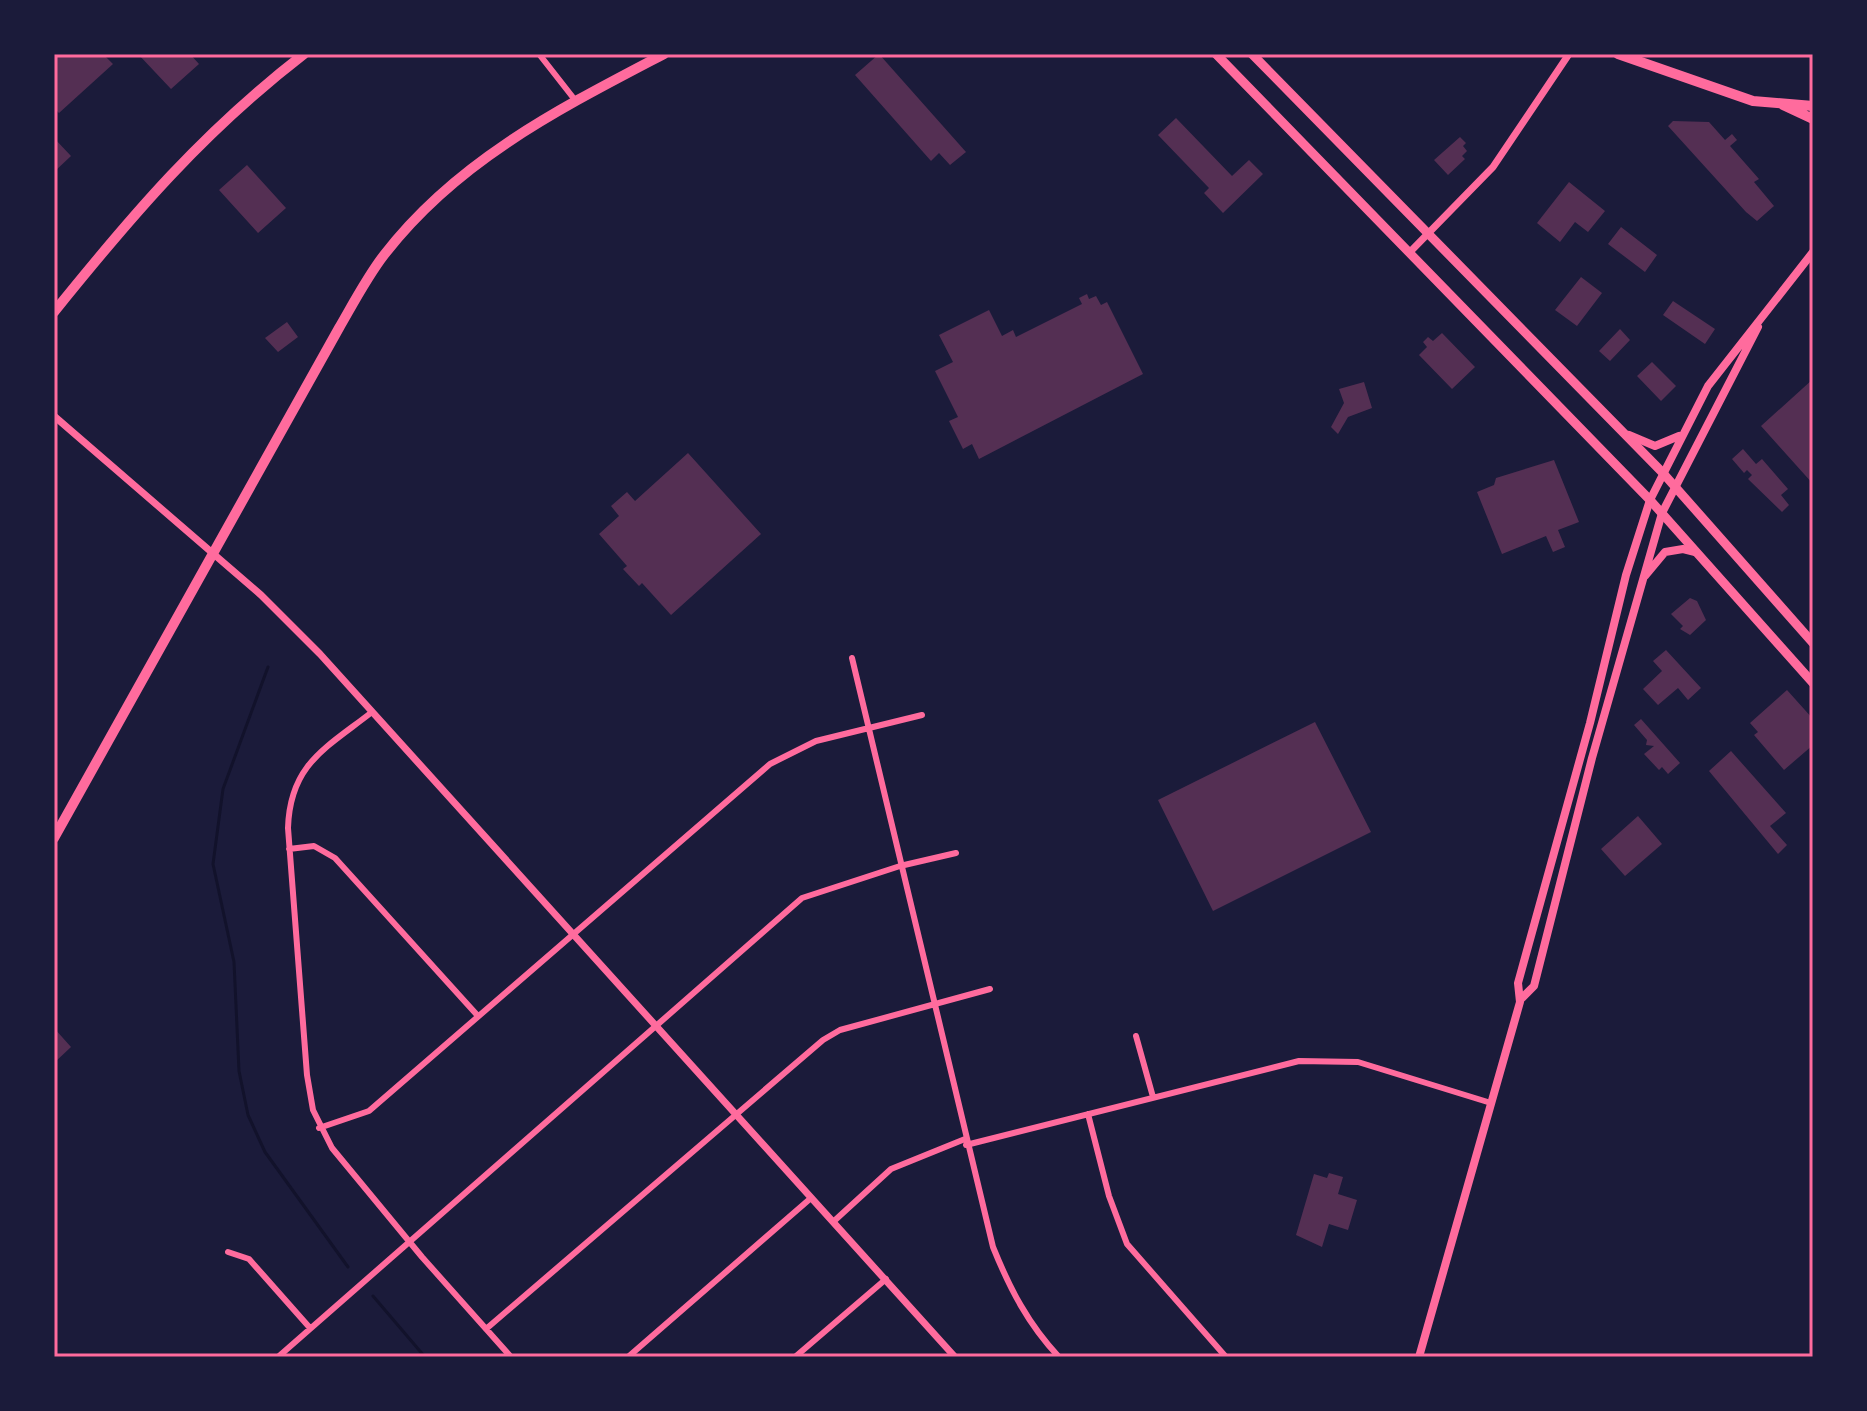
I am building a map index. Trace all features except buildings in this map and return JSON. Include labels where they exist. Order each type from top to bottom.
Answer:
[{"type":"highway","points":[[54,312],[173,170],[211,131],[304,54]]},
{"type":"highway","points":[[54,838],[384,255],[423,212],[514,135],[664,54]]},
{"type":"highway","points":[[1618,54],[1753,101],[1813,106]]},
{"type":"highway","points":[[1781,104],[1813,119]]},
{"type":"main road","points":[[1216,54],[1650,500],[1813,683]]},
{"type":"main road","points":[[1252,54],[1662,472],[1813,643]]},
{"type":"main road","points":[[1419,1357],[1521,999],[1518,983],[1590,723],[1619,601],[1650,500],[1708,386],[1813,252]]},
{"type":"main road","points":[[1521,999],[1534,986],[1592,758],[1662,513],[1766,312]]},
{"type":"main road","points":[[1618,427],[1637,440],[1655,446],[1671,442],[1683,433]]},
{"type":"main road","points":[[1640,583],[1665,552],[1687,549],[1700,555]]},
{"type":"street","points":[[539,54],[575,100]]},
{"type":"street","points":[[1410,252],[1493,167],[1569,54]]},
{"type":"street","points":[[54,416],[291,623],[955,1357]]},
{"type":"street","points":[[852,658],[932,1004],[993,1247],[1012,1293],[1031,1324],[1059,1357]]},
{"type":"street","points":[[372,712],[318,754],[300,775],[289,799],[289,849],[307,1075],[319,1128],[408,1241],[511,1357]]},
{"type":"street","points":[[319,1128],[369,1111],[770,764],[816,741],[922,715]]},
{"type":"street","points":[[289,849],[314,846],[335,858],[478,1016]]},
{"type":"street","points":[[278,1357],[802,898],[900,866],[956,853]]},
{"type":"street","points":[[486,1329],[840,1030],[990,989]]},
{"type":"street","points":[[1136,1036],[1153,1097]]},
{"type":"street","points":[[833,1222],[891,1169],[966,1142],[1282,1064],[1340,1060],[1491,1103]]},
{"type":"street","points":[[1088,1114],[1109,1196],[1127,1244],[1226,1357]]},
{"type":"street","points":[[628,1357],[811,1198]]},
{"type":"street","points":[[228,1252],[249,1259],[310,1328]]},
{"type":"street","points":[[795,1357],[886,1279]]},
{"type":"waterway","points":[[268,667],[223,789],[213,864],[234,962],[239,1071],[248,1115],[265,1152],[348,1267]]},
{"type":"waterway","points":[[373,1296],[425,1357]]}]
